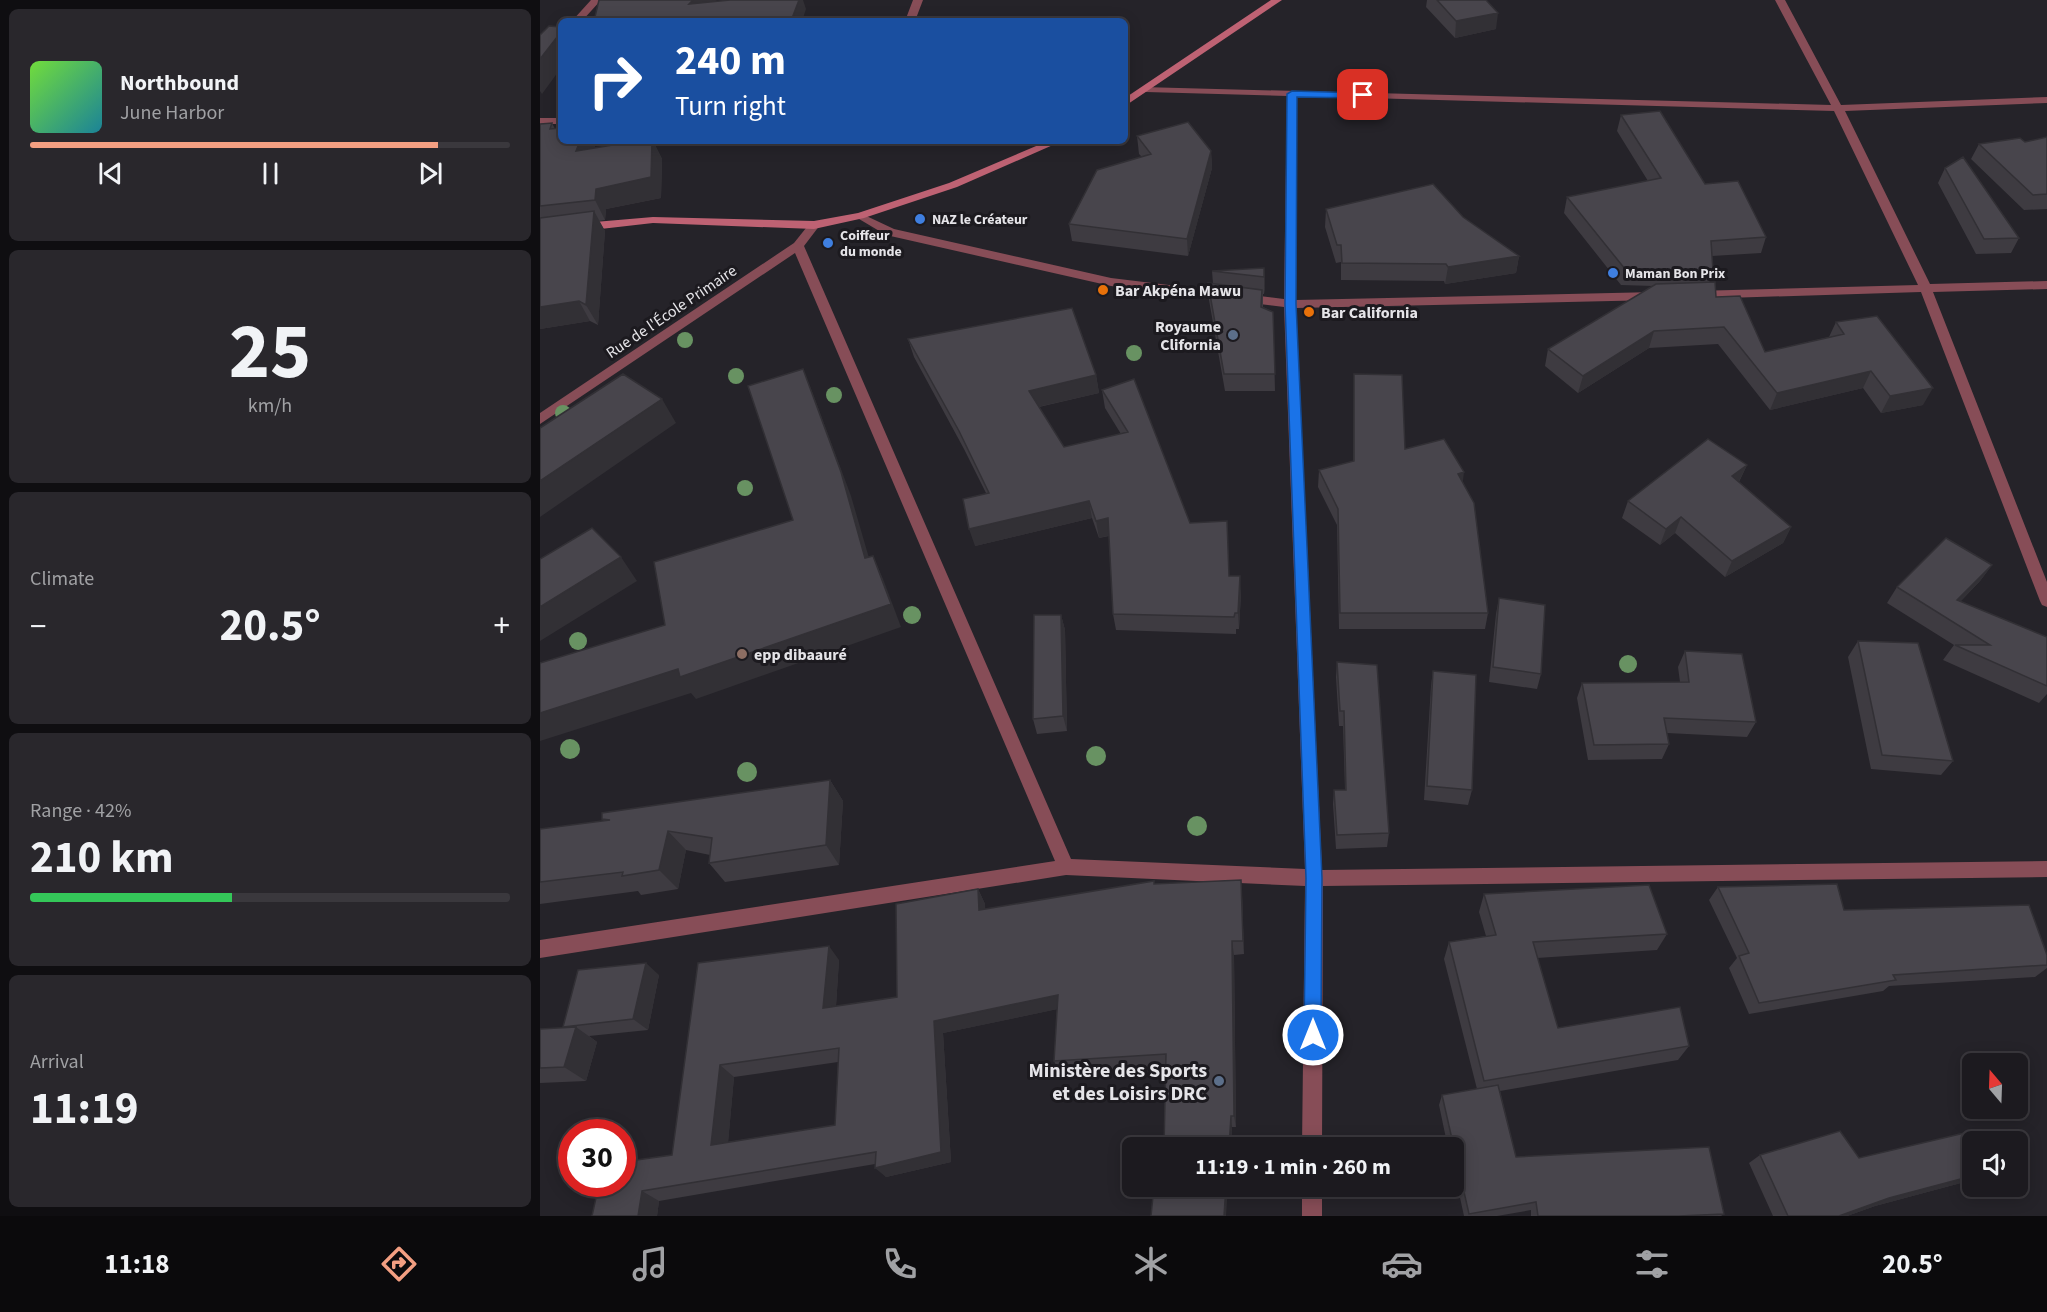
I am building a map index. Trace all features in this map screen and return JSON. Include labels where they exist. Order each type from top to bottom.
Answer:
[{"type":"main road","points":[[1128,101],[1277,0]]},
{"type":"main road","points":[[573,228],[653,220],[814,225],[860,216],[953,185],[1050,144]]},
{"type":"street","points":[[580,18],[596,0]]},
{"type":"street","points":[[911,18],[918,0]]},
{"type":"street","points":[[1780,0],[1838,108],[1926,289],[2047,601]]},
{"type":"street","points":[[1146,89],[1838,108],[2047,100]]},
{"type":"street","points":[[1292,94],[1290,304],[1314,878],[1312,1137]]},
{"type":"street","points":[[540,121],[558,121]]},
{"type":"street","points":[[860,216],[890,232],[1112,282],[1290,304],[2047,285]]},
{"type":"street","name":"Rue de l'École Primaire","points":[[540,419],[798,246],[814,225]]},
{"type":"street","points":[[798,246],[1066,867]]},
{"type":"street","points":[[540,949],[1066,867],[1314,878],[2047,868]]},
{"type":"street","points":[[1312,1197],[1312,1216]]},
{"type":"building","points":[[599,0],[693,0],[689,4],[730,0],[799,0],[792,18],[595,18]]},
{"type":"building","points":[[1437,0],[1486,0],[1498,13],[1456,21]]},
{"type":"building","points":[[549,26],[558,27],[558,36],[540,59],[540,35]]},
{"type":"building","points":[[1660,111],[1705,184],[1738,181],[1766,237],[1711,241],[1713,271],[1677,272],[1680,270],[1625,269],[1567,197],[1661,178],[1621,115]]},
{"type":"building","points":[[1188,122],[1211,151],[1187,239],[1069,224],[1097,170],[1151,154],[1137,136]]},
{"type":"building","points":[[552,123],[550,129],[558,128],[558,144],[579,144],[576,151],[619,144],[652,144],[651,177],[596,189],[595,200],[540,206],[540,124]]},
{"type":"building","points":[[2047,137],[2047,194],[2033,195],[1979,144],[2020,138],[2025,142]]},
{"type":"building","points":[[1963,157],[2019,238],[1984,239],[1945,168]]},
{"type":"building","points":[[1433,184],[1463,217],[1519,256],[1448,267],[1446,264],[1342,263],[1341,245],[1337,245],[1326,209]]},
{"type":"building","points":[[594,211],[586,305],[579,301],[540,307],[540,218]]},
{"type":"building","points":[[1264,268],[1264,277],[1212,271]]},
{"type":"building","points":[[1715,282],[1716,297],[1740,296],[1765,352],[1844,334],[1836,322],[1877,316],[1933,388],[1890,396],[1871,371],[1777,393],[1724,327],[1654,331],[1583,376],[1548,349],[1656,284]]},
{"type":"building","points":[[1208,283],[1262,290],[1261,307],[1273,312],[1275,374],[1224,374]]},
{"type":"building","points":[[1072,308],[1096,375],[1029,391],[1064,447],[1128,432],[1102,390],[1134,379],[1190,523],[1227,521],[1229,576],[1240,576],[1238,613],[1235,613],[1234,617],[1113,614],[1108,518],[1096,521],[1089,501],[969,529],[963,499],[989,493],[959,431],[908,339]]},
{"type":"building","points":[[803,369],[841,472],[865,558],[873,556],[891,604],[680,677],[678,669],[540,713],[540,663],[665,625],[654,562],[793,520],[748,386]]},
{"type":"building","points":[[623,374],[662,399],[540,481],[540,428]]},
{"type":"building","points":[[1354,374],[1402,375],[1405,449],[1444,439],[1464,472],[1458,474],[1474,503],[1488,613],[1340,613],[1338,509],[1319,470],[1354,461]]},
{"type":"building","points":[[1708,439],[1747,465],[1732,476],[1791,527],[1732,561],[1681,517],[1666,529],[1628,501]]},
{"type":"building","points":[[592,528],[621,557],[540,607],[540,559]]},
{"type":"building","points":[[1946,538],[1992,565],[1957,600],[2047,637],[2047,686],[1955,645],[1990,645],[1897,587]]},
{"type":"building","points":[[1499,598],[1545,605],[1541,674],[1493,667]]},
{"type":"building","points":[[1034,615],[1061,615],[1063,716],[1033,719]]},
{"type":"building","points":[[1858,641],[1918,643],[1953,761],[1882,755]]},
{"type":"building","points":[[1685,651],[1742,654],[1756,722],[1664,718],[1669,744],[1594,745],[1582,683],[1689,682]]},
{"type":"building","points":[[1337,662],[1377,665],[1389,833],[1337,835],[1334,790],[1346,790],[1344,711],[1340,711]]},
{"type":"building","points":[[1433,671],[1476,675],[1472,790],[1427,786]]},
{"type":"building","points":[[830,780],[826,845],[709,863],[712,838],[668,831],[659,870],[622,876],[623,872],[540,882],[540,829],[610,820],[602,819],[602,813]]},
{"type":"building","points":[[1241,880],[1243,941],[1232,941],[1234,1116],[1231,1116],[1230,1137],[1164,1137],[1166,1054],[1054,1061],[1058,995],[934,1021],[941,1152],[875,1168],[876,1152],[642,1191],[638,1216],[592,1216],[596,1197],[636,1197],[636,1160],[672,1155],[698,963],[829,946],[823,1008],[897,997],[896,904],[978,889],[979,910],[1154,881],[1154,884]],"holes":[[[839,1048],[835,1125],[711,1145],[720,1065]]]},
{"type":"building","points":[[1837,884],[1844,910],[2029,905],[2047,955],[2047,965],[1893,975],[1896,980],[1759,1003],[1739,956],[1749,953],[1718,887]]},
{"type":"building","points":[[1649,885],[1667,934],[1533,942],[1558,1028],[1680,1007],[1689,1046],[1484,1081],[1449,942],[1496,935],[1484,894]]},
{"type":"building","points":[[646,963],[633,1019],[563,1027],[578,970]]},
{"type":"building","points":[[576,1027],[564,1067],[540,1068],[540,1029]]},
{"type":"building","points":[[1498,1085],[1516,1157],[1709,1147],[1724,1214],[1538,1216],[1536,1202],[1469,1214],[1464,1192],[1464,1137],[1452,1137],[1442,1095]]},
{"type":"building","points":[[1840,1131],[1859,1158],[1962,1134],[1962,1179],[1889,1198],[1839,1216],[1788,1216],[1760,1155]]},
{"type":"building","points":[[1153,1197],[1225,1197],[1224,1216],[1151,1216]]},
{"type":"place","name":"NAZ le Créateur","points":[[920,219]]},
{"type":"place","name":"Coiffeur du monde","points":[[828,243]]},
{"type":"place","name":"Maman Bon Prix","points":[[1613,273]]},
{"type":"place","name":"Bar Akpéna Mawu","points":[[1103,290]]},
{"type":"place","name":"Bar California","points":[[1309,312]]},
{"type":"place","name":"Royaume Clifornia","points":[[1233,335]]},
{"type":"place","name":"epp dibaauré","points":[[742,654]]},
{"type":"place","name":"Ministère des Sports et des Loisirs DRC","points":[[1219,1081]]},
{"type":"route","points":[[1313,1035],[1314,878],[1290,304],[1292,94],[1363,95]]}]
